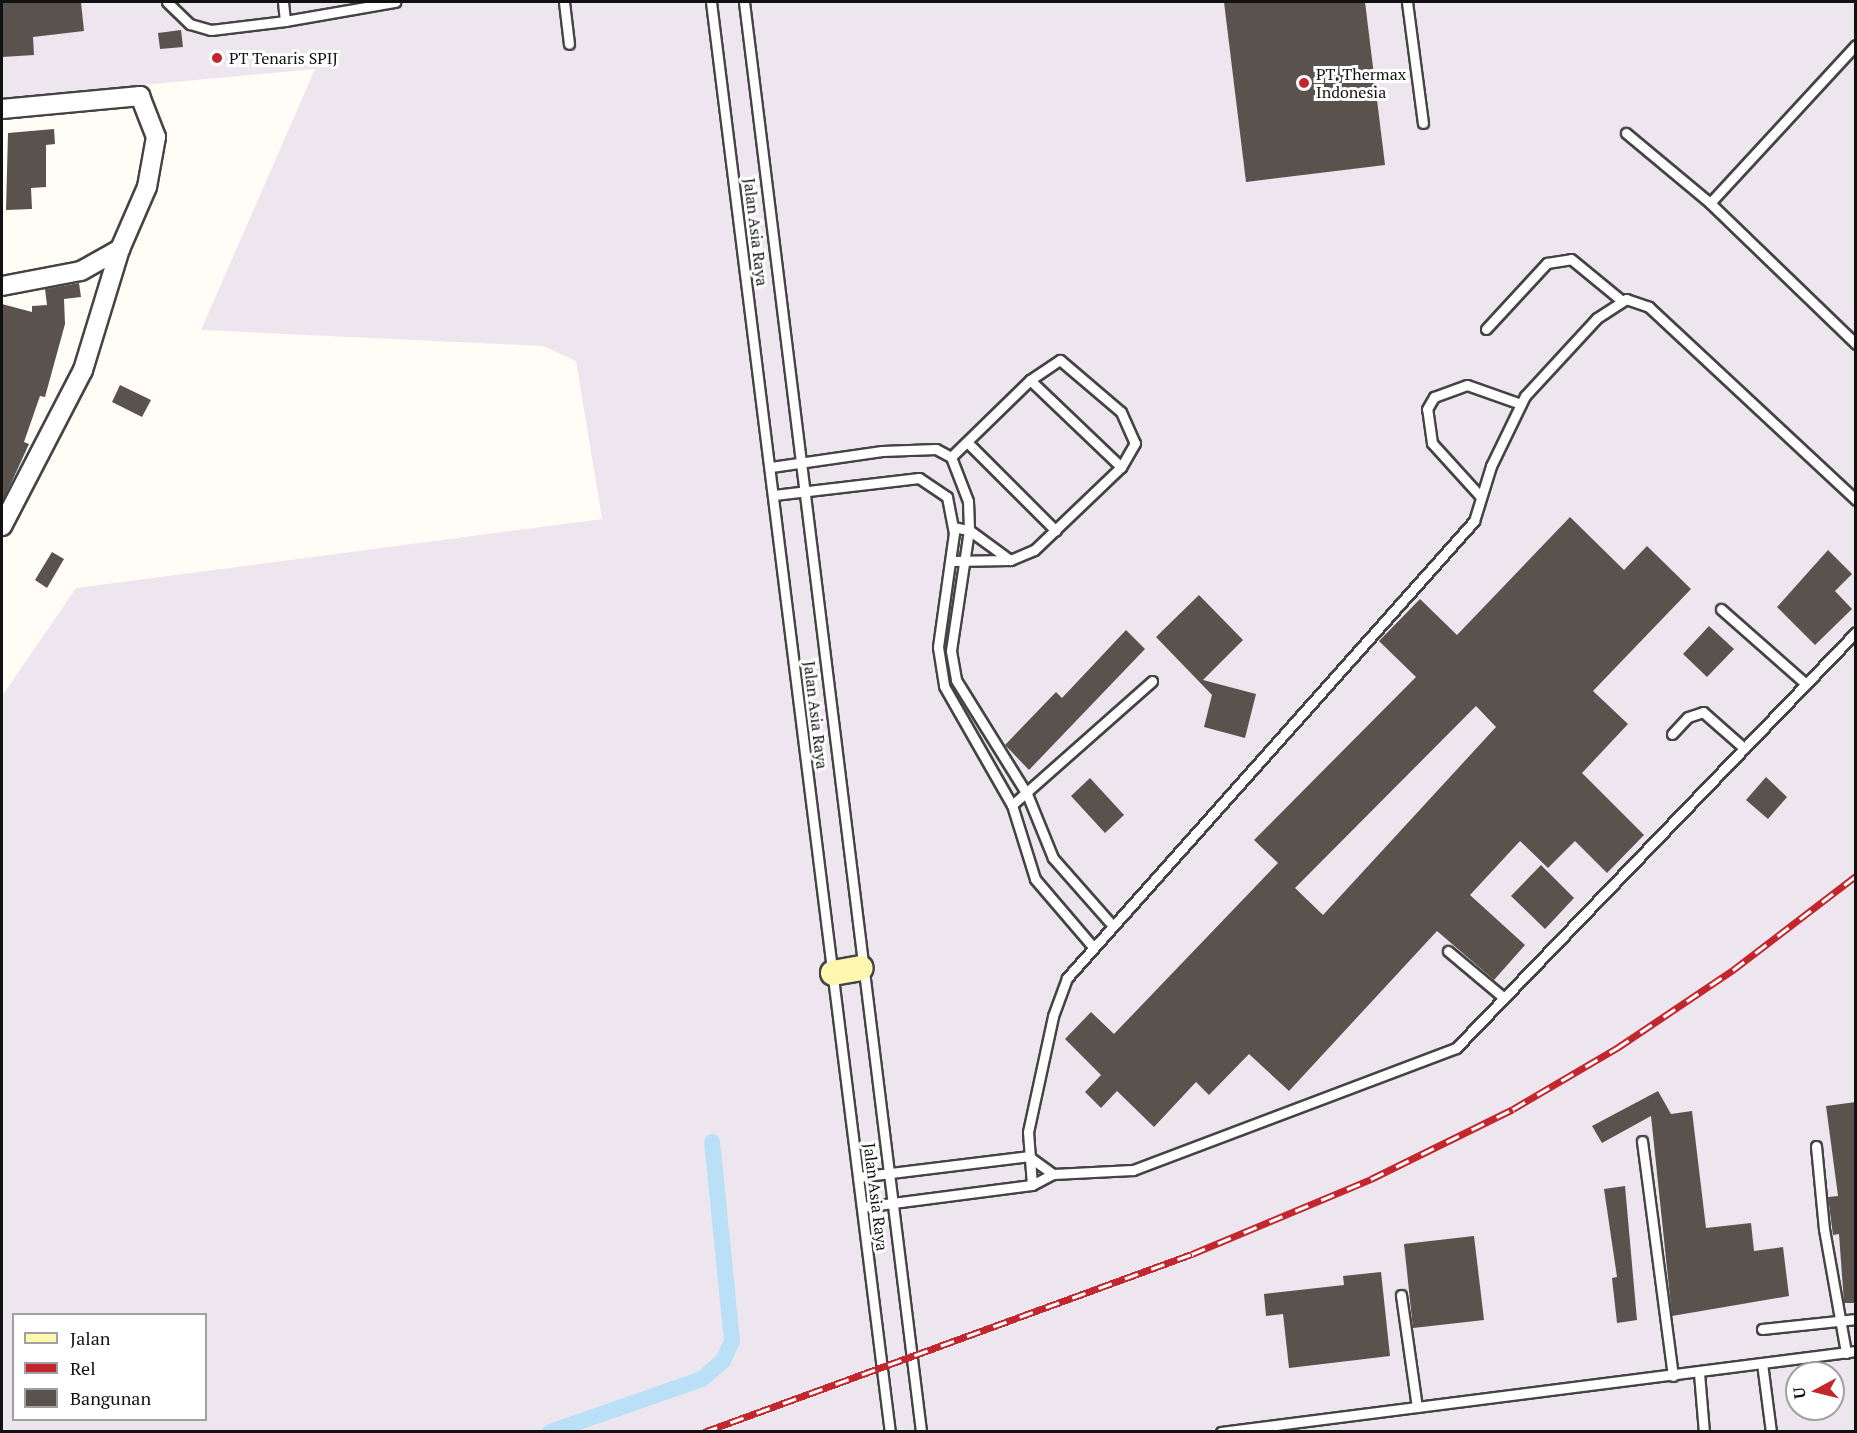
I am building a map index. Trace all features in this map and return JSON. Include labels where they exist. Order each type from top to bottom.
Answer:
[{"type":"street","points":[[2,109],[140,96],[156,136],[147,187],[120,249],[83,370],[2,526]]},
{"type":"street","points":[[2,286],[81,271],[120,249]]},
{"type":"street","points":[[833,973],[861,968]]},
{"type":"lane","points":[[167,2],[190,24],[211,30],[285,21],[395,2]]},
{"type":"lane","points":[[283,2],[285,21]]},
{"type":"lane","points":[[564,2],[569,44]]},
{"type":"lane","name":"Jalan Asia Raya","points":[[711,2],[890,1431]]},
{"type":"lane","name":"Jalan Asia Raya","points":[[744,2],[802,462],[861,968],[921,1431]]},
{"type":"lane","points":[[1407,2],[1423,123]]},
{"type":"lane","points":[[1710,203],[1856,45]]},
{"type":"lane","points":[[1626,133],[1710,203],[1856,344]]},
{"type":"lane","points":[[1486,328],[1547,263],[1570,260],[1621,300],[1649,307],[1676,329],[1856,500]]},
{"type":"lane","points":[[1032,1185],[1028,1156],[1053,1016],[1067,978],[1093,946],[1366,645],[1473,521],[1521,404],[1597,318],[1621,300]]},
{"type":"lane","points":[[951,457],[968,443],[1030,380],[1060,360],[1089,382],[1132,427],[1135,443],[1121,467],[1034,550],[1010,560],[965,564],[951,561]]},
{"type":"lane","points":[[1030,380],[1121,467]]},
{"type":"lane","points":[[1481,497],[1432,443],[1427,409],[1434,397],[1467,385],[1521,404]]},
{"type":"lane","points":[[968,443],[1056,531]]},
{"type":"lane","points":[[771,467],[882,451],[936,449],[951,457],[968,501],[969,530],[951,651],[964,694],[1027,794],[1053,858],[1112,925]]},
{"type":"lane","points":[[774,495],[886,480],[919,478],[932,484],[947,497],[953,527],[951,561],[938,647],[944,686],[972,730],[1012,805],[1035,879],[1093,946]]},
{"type":"lane","points":[[953,527],[969,530],[1010,560]]},
{"type":"lane","points":[[1721,609],[1805,683]]},
{"type":"lane","points":[[862,1207],[1032,1185],[1053,1174],[1144,1166],[1417,1064],[1456,1047],[1856,632]]},
{"type":"lane","points":[[1012,805],[1152,681]]},
{"type":"lane","points":[[1672,734],[1688,717],[1703,712],[1744,748]]},
{"type":"lane","points":[[1449,951],[1504,998]]},
{"type":"lane","points":[[1642,1141],[1673,1376]]},
{"type":"lane","points":[[1221,1431],[1699,1373],[1851,1352],[1839,1321],[1816,1146]]},
{"type":"lane","points":[[858,1177],[1028,1156],[1053,1174]]},
{"type":"lane","points":[[1401,1295],[1417,1407]]},
{"type":"lane","points":[[1762,1329],[1856,1319]]},
{"type":"lane","points":[[1762,1363],[1772,1431]]},
{"type":"lane","points":[[1699,1373],[1704,1431]]},
{"type":"shaded area","points":[[2,2],[1855,2],[1855,1431],[2,1431],[2,696],[76,588],[602,519],[576,361],[543,346],[201,330],[315,69],[2,98]]},
{"type":"building","points":[[3,2],[81,2],[84,31],[33,37],[34,55],[2,57]]},
{"type":"building","name":"PT. Thermax Indonesia","points":[[1224,2],[1365,2],[1385,165],[1246,182]]},
{"type":"building","points":[[181,30],[183,47],[160,49],[158,33]]},
{"type":"building","points":[[54,129],[55,144],[46,145],[46,187],[31,188],[32,209],[6,210],[8,133]]},
{"type":"building","points":[[79,283],[81,297],[64,299],[65,324],[45,397],[40,396],[24,442],[29,444],[2,503],[2,304],[32,312],[32,306],[47,305],[45,289]]},
{"type":"building","points":[[120,385],[151,400],[142,417],[112,402]]},
{"type":"building","points":[[1570,517],[1624,570],[1647,546],[1691,589],[1593,691],[1628,724],[1582,773],[1644,835],[1607,873],[1575,841],[1548,868],[1520,841],[1470,895],[1525,945],[1494,980],[1437,931],[1289,1091],[1249,1054],[1209,1095],[1196,1082],[1154,1127],[1117,1091],[1101,1108],[1085,1092],[1101,1075],[1065,1039],[1091,1012],[1114,1034],[1278,863],[1254,840],[1416,677],[1379,641],[1420,599],[1457,635]],"holes":[[[1476,706],[1496,727],[1323,915],[1295,888]]]},
{"type":"building","points":[[1828,550],[1852,574],[1835,591],[1852,609],[1815,645],[1777,607]]},
{"type":"building","points":[[52,552],[64,559],[47,588],[35,580]]},
{"type":"building","points":[[1199,595],[1243,640],[1203,680],[1256,694],[1245,738],[1204,727],[1212,695],[1156,637]]},
{"type":"building","points":[[1709,626],[1734,649],[1707,677],[1683,654]]},
{"type":"building","points":[[1126,630],[1145,649],[1029,770],[1005,745],[1056,692],[1062,698]]},
{"type":"building","points":[[1766,777],[1787,797],[1768,819],[1746,800]]},
{"type":"building","points":[[1090,778],[1124,815],[1105,833],[1071,796]]},
{"type":"building","points":[[1541,865],[1574,898],[1545,929],[1511,896]]},
{"type":"building","points":[[1658,1091],[1671,1114],[1692,1111],[1706,1228],[1751,1223],[1754,1251],[1783,1247],[1789,1296],[1672,1316],[1651,1116],[1602,1143],[1592,1126]]},
{"type":"building","points":[[1856,1102],[1856,1303],[1844,1303],[1839,1234],[1833,1235],[1828,1197],[1838,1196],[1826,1106]]},
{"type":"building","points":[[1625,1186],[1637,1320],[1617,1323],[1612,1278],[1617,1277],[1604,1189]]},
{"type":"building","points":[[1474,1236],[1484,1320],[1413,1328],[1404,1244]]},
{"type":"building","points":[[1381,1272],[1390,1356],[1289,1368],[1283,1314],[1266,1316],[1264,1294],[1344,1285],[1343,1276]]},
{"type":"waterway","points":[[550,1432],[702,1379],[723,1361],[732,1341],[712,1142]]},
{"type":"railway","points":[[704,1432],[1192,1254],[1371,1179],[1513,1109],[1617,1048],[1733,970],[1856,876]]},
{"type":"place","name":"PT Tenaris SPIJ","points":[[217,58]]},
{"type":"place","name":"PT. Thermax Indonesia","points":[[1304,83]]}]
